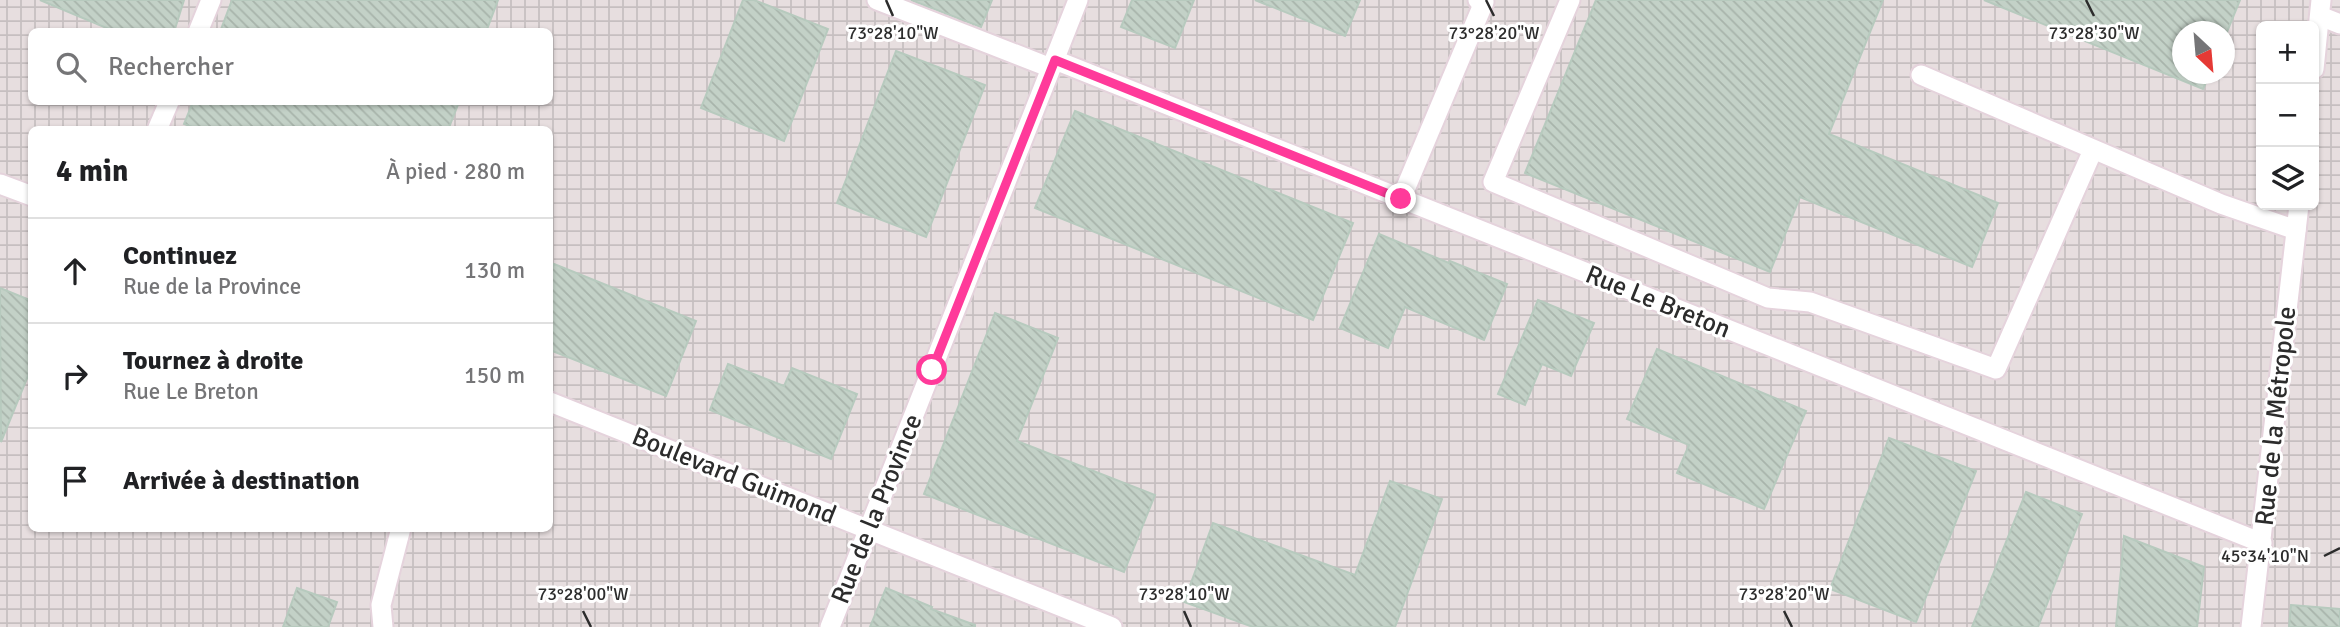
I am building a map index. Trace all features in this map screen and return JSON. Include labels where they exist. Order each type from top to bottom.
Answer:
[{"type":"street","points":[[200,28],[211,0]]},
{"type":"street","name":"Rue Le Breton","points":[[877,0],[1053,64],[1401,199],[2262,543]]},
{"type":"street","name":"Rue de la Province","points":[[830,627],[1078,0]]},
{"type":"street","points":[[1401,199],[1483,2],[1478,0]]},
{"type":"street","points":[[1570,0],[1493,182],[1768,299],[1811,302],[1996,369],[2093,150]]},
{"type":"street","points":[[2320,8],[2340,24]]},
{"type":"street","points":[[1921,75],[2221,204],[2296,230]]},
{"type":"street","points":[[160,126],[168,105]]},
{"type":"street","points":[[0,184],[28,194]]},
{"type":"street","name":"Rue de la Métropole","points":[[2251,627],[2298,210]]},
{"type":"street","name":"Boulevard Guimond","points":[[553,403],[1112,627]]},
{"type":"street","points":[[383,627],[381,605],[400,532]]},
{"type":"shaded area","points":[[0,0],[2340,0],[2340,627],[0,627]]},
{"type":"building","points":[[40,0],[184,0],[175,28],[106,28]]},
{"type":"building","points":[[232,0],[498,0],[488,28],[222,28]]},
{"type":"building","points":[[743,0],[754,0],[828,29],[784,141],[701,108]]},
{"type":"building","points":[[911,0],[992,0],[981,27]]},
{"type":"building","points":[[1132,0],[1194,0],[1175,48],[1121,27]]},
{"type":"building","points":[[1255,0],[1360,0],[1345,36]]},
{"type":"building","points":[[1596,0],[1883,0],[1829,134],[1998,203],[1972,267],[1800,197],[1770,272],[1525,173]]},
{"type":"building","points":[[1984,0],[2240,0],[2231,21],[2172,21],[2172,76]]},
{"type":"building","points":[[896,51],[985,85],[926,237],[837,203]]},
{"type":"building","points":[[2191,84],[2205,84],[2203,89]]},
{"type":"building","points":[[192,105],[458,105],[450,126],[184,124]]},
{"type":"building","points":[[1075,111],[1353,223],[1313,320],[1035,208]]},
{"type":"building","points":[[1379,234],[1507,284],[1484,340],[1405,307],[1388,348],[1340,328]]},
{"type":"building","points":[[554,264],[696,321],[666,396],[553,351]]},
{"type":"building","points":[[0,288],[28,299],[28,376],[1,442]]},
{"type":"building","points":[[1538,300],[1594,323],[1571,376],[1542,364],[1525,405],[1498,394]]},
{"type":"building","points":[[995,313],[1058,338],[1017,441],[1155,495],[1124,572],[924,494]]},
{"type":"building","points":[[1657,349],[1806,411],[1764,509],[1677,473],[1689,445],[1627,419]]},
{"type":"building","points":[[728,364],[784,386],[792,368],[857,394],[831,459],[710,410]]},
{"type":"building","points":[[1889,438],[1976,471],[1916,622],[1830,589]]},
{"type":"building","points":[[1390,481],[1442,499],[1395,627],[1253,627],[1184,602],[1213,523],[1355,575]]},
{"type":"building","points":[[2026,492],[2082,514],[2038,627],[1972,627]]},
{"type":"building","points":[[2124,536],[2204,567],[2197,627],[2116,627]]},
{"type":"building","points":[[297,588],[337,602],[328,627],[283,627]]},
{"type":"building","points":[[886,588],[932,607],[931,609],[975,625],[975,627],[870,627]]},
{"type":"building","points":[[2291,605],[2340,609],[2340,627],[2289,627]]},
{"type":"route","points":[[932,370],[1055,60],[1401,199]]}]
